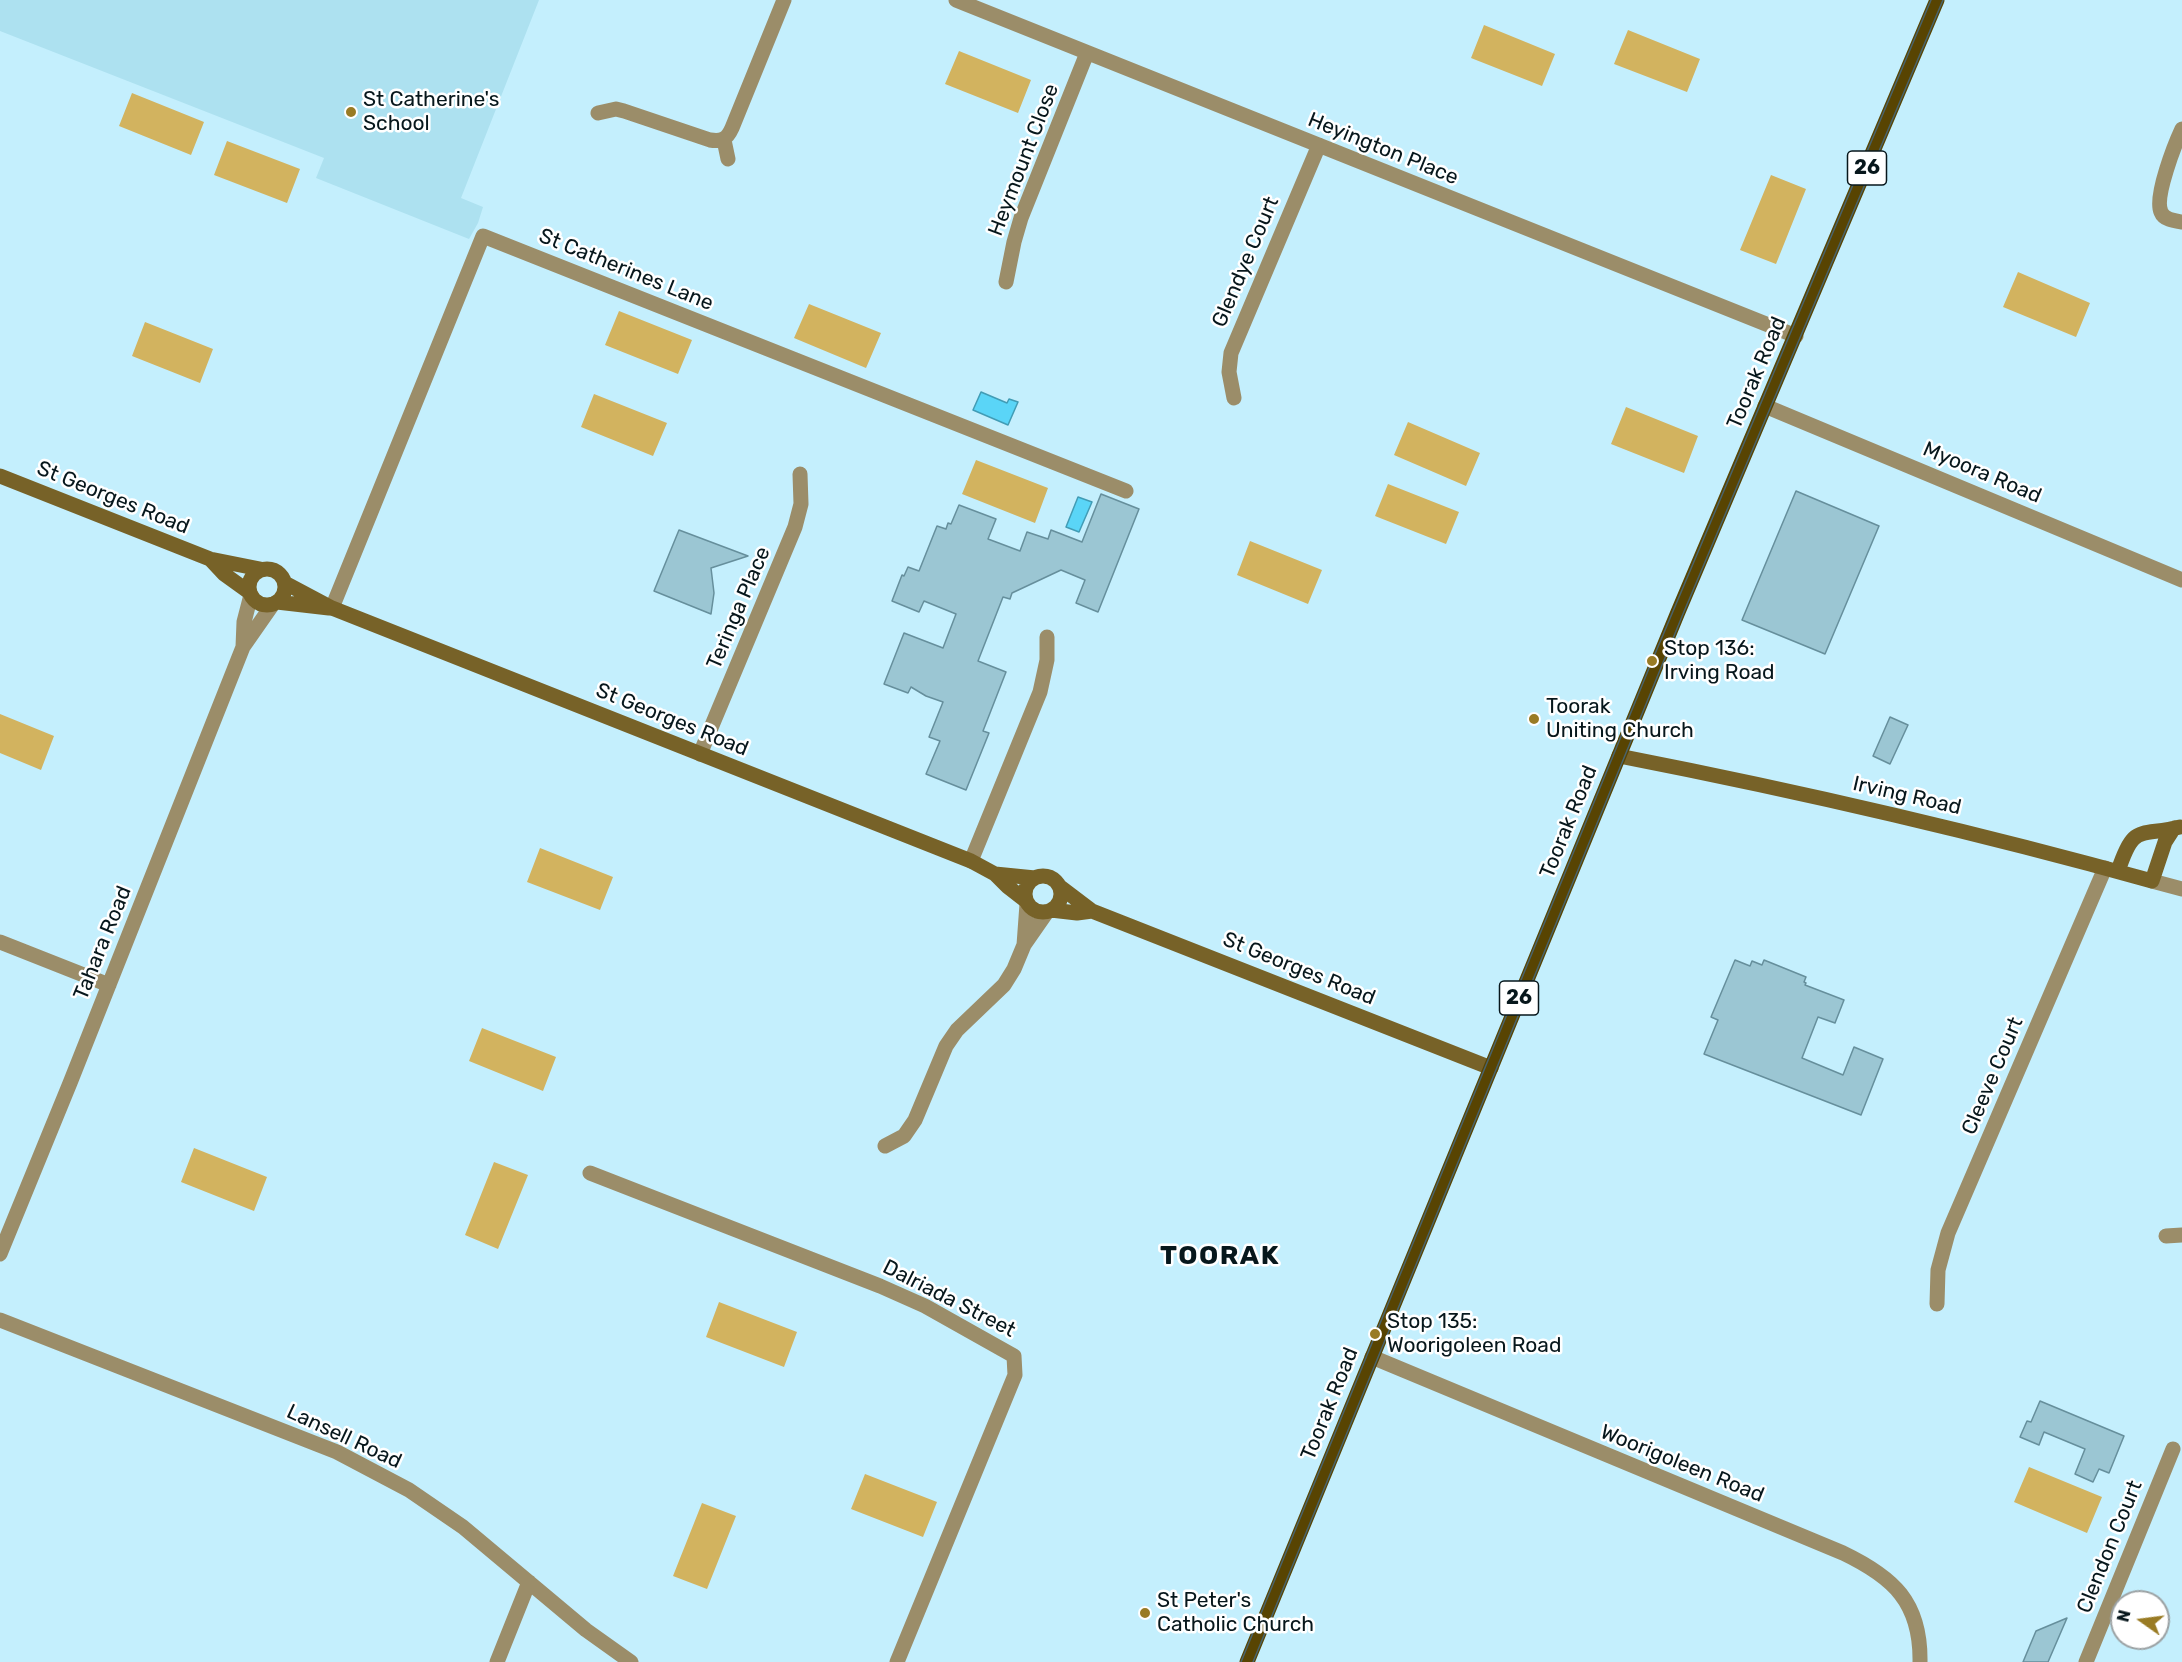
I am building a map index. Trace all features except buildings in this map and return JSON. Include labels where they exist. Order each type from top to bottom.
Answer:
[{"type":"main road","name":"Toorak Road","points":[[1247,1662],[1618,756],[1937,0]]},
{"type":"street","points":[[598,112],[616,109],[710,140],[724,140],[729,136],[784,0]]},
{"type":"street","name":"Heyington Place","points":[[956,0],[1796,336]]},
{"type":"street","name":"Heymount Close","points":[[1006,282],[1021,218],[1087,53]]},
{"type":"street","points":[[2182,129],[2166,170],[2159,204],[2160,212],[2164,217],[2182,222]]},
{"type":"street","points":[[724,140],[728,159]]},
{"type":"street","name":"Glendye Court","points":[[1234,398],[1229,372],[1231,353],[1318,145]]},
{"type":"street","name":"St Catherines Lane","points":[[332,608],[483,236],[1126,491]]},
{"type":"street","name":"Myoora Road","points":[[1765,406],[2182,580]]},
{"type":"street","name":"Teringa Place","points":[[700,754],[795,527],[801,504],[800,474]]},
{"type":"street","name":"St Georges Road","points":[[0,476],[210,559],[260,569]]},
{"type":"street","name":"St Georges Road","points":[[210,559],[224,574],[250,594]]},
{"type":"street","points":[[271,568],[281,574],[285,584],[282,597],[275,603],[268,605],[258,603],[250,594],[250,579],[260,569],[271,568]]},
{"type":"street","name":"St Georges Road","points":[[285,584],[332,608],[971,861],[995,874],[1026,902]]},
{"type":"street","name":"Tahara Road","points":[[243,647],[245,614],[250,594]]},
{"type":"street","name":"St Georges Road","points":[[275,603],[332,608]]},
{"type":"street","name":"Tahara Road","points":[[0,1254],[243,647],[275,603]]},
{"type":"street","points":[[971,861],[1040,692],[1047,660],[1047,637]]},
{"type":"street","name":"Irving Road","points":[[1618,756],[1953,828],[2182,889]]},
{"type":"street","points":[[2111,870],[2137,834],[2178,827]]},
{"type":"street","points":[[2152,881],[2161,851],[2178,827]]},
{"type":"street","name":"Cleeve Court","points":[[1937,1304],[1938,1270],[1948,1233],[2111,870]]},
{"type":"street","name":"St Georges Road","points":[[995,874],[1035,878]]},
{"type":"street","points":[[885,1146],[904,1136],[915,1120],[946,1046],[957,1030],[1004,986],[1024,945],[1060,900],[1059,886],[1052,878],[1046,876],[1035,878],[1027,885],[1024,945]]},
{"type":"street","name":"St Georges Road","points":[[1059,886],[1092,911],[1491,1068]]},
{"type":"street","points":[[1026,902],[1040,912],[1049,911]]},
{"type":"street","name":"St Georges Road","points":[[1049,911],[1077,913],[1092,911]]},
{"type":"street","points":[[0,942],[109,985]]},
{"type":"street","name":"Dalriada Street","points":[[590,1173],[880,1286],[925,1306],[1014,1356],[1015,1375],[897,1662]]},
{"type":"street","points":[[2166,1236],[2182,1235]]},
{"type":"street","name":"Lansell Road","points":[[0,1320],[337,1452],[409,1490],[463,1527],[586,1630],[631,1662]]},
{"type":"street","name":"Woorigoleen Road","points":[[1372,1358],[1870,1566],[1890,1580],[1907,1601],[1921,1648],[1920,1662]]},
{"type":"street","name":"Clendon Court","points":[[2086,1662],[2173,1449]]},
{"type":"street","points":[[497,1662],[529,1582]]},
{"type":"shaded area","name":"St Catherine's School","points":[[0,0],[539,0],[461,198],[483,207],[478,223],[469,239],[316,178],[324,158],[0,31]]},
{"type":"shaded area","points":[[1484,25],[1555,54],[1542,86],[1471,58]]},
{"type":"shaded area","points":[[1628,30],[1700,59],[1687,92],[1614,64]]},
{"type":"shaded area","points":[[959,51],[1031,80],[1018,113],[945,84]]},
{"type":"shaded area","points":[[132,93],[204,122],[191,155],[119,126]]},
{"type":"shaded area","points":[[227,141],[300,169],[287,203],[214,175]]},
{"type":"shaded area","points":[[1771,175],[1806,189],[1776,264],[1740,250]]},
{"type":"shaded area","points":[[2018,272],[2090,303],[2076,337],[2003,307]]},
{"type":"shaded area","points":[[809,304],[881,333],[866,368],[794,338]]},
{"type":"shaded area","points":[[619,311],[692,340],[678,374],[605,345]]},
{"type":"shaded area","points":[[145,322],[213,349],[200,383],[132,356]]},
{"type":"shaded area","points":[[594,394],[667,423],[653,456],[581,427]]},
{"type":"shaded area","points":[[1626,407],[1698,436],[1684,473],[1611,444]]},
{"type":"shaded area","points":[[1408,422],[1480,453],[1466,486],[1394,455]]},
{"type":"shaded area","points":[[976,460],[1048,488],[1035,523],[962,494]]},
{"type":"shaded area","points":[[1388,484],[1459,512],[1446,544],[1375,516]]},
{"type":"shaded area","points":[[1250,541],[1322,570],[1308,604],[1237,575]]},
{"type":"shaded area","points":[[0,714],[54,736],[41,770],[0,753]]},
{"type":"shaded area","points":[[540,848],[613,877],[600,910],[527,882]]},
{"type":"shaded area","points":[[482,1028],[556,1057],[543,1091],[469,1061]]},
{"type":"shaded area","points":[[194,1148],[267,1177],[254,1211],[181,1182]]},
{"type":"shaded area","points":[[494,1162],[528,1175],[498,1249],[465,1235]]},
{"type":"shaded area","points":[[719,1302],[797,1332],[784,1367],[706,1337]]},
{"type":"shaded area","points":[[2029,1467],[2102,1497],[2087,1533],[2014,1502]]},
{"type":"shaded area","points":[[865,1474],[937,1502],[923,1537],[851,1509]]},
{"type":"shaded area","points":[[702,1503],[736,1516],[707,1589],[673,1576]]},
{"type":"water","points":[[981,392],[1007,403],[1009,399],[1018,402],[1008,425],[973,410]]},
{"type":"water","points":[[1078,497],[1092,502],[1079,532],[1066,527]]},
{"type":"tram line","points":[[1241,1662],[1652,661],[1931,0]]},
{"type":"tram line","points":[[1253,1662],[1683,614],[1943,0]]},
{"type":"place","name":"St Catherine's School","points":[[351,112]]},
{"type":"place","name":"Stop 136: Irving Road","points":[[1652,661]]},
{"type":"place","name":"Toorak Uniting Church","points":[[1534,719]]},
{"type":"place","name":"Stop 135: Woorigoleen Road","points":[[1375,1334]]},
{"type":"place","name":"St Peter's Catholic Church","points":[[1145,1613]]},
{"type":"district","name":"TOORAK","points":[[1220,1256]]}]
